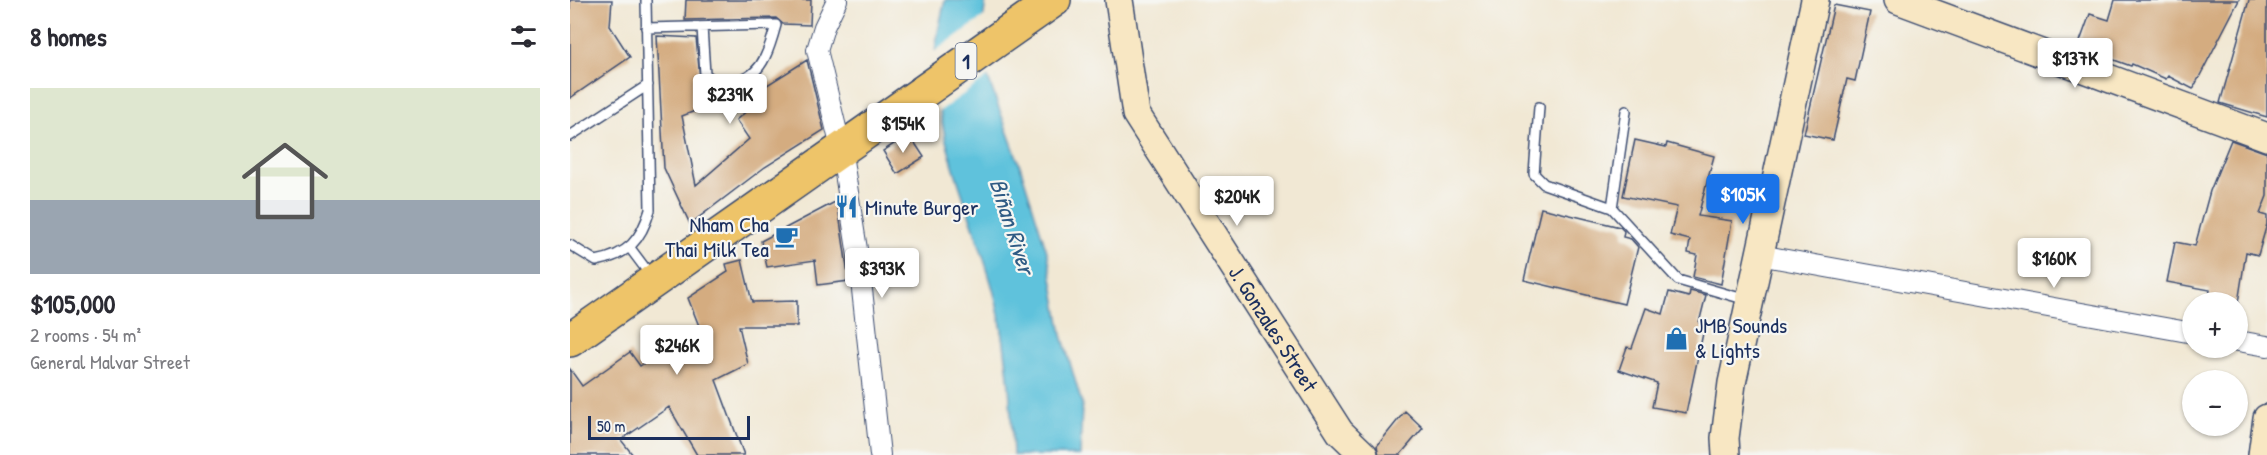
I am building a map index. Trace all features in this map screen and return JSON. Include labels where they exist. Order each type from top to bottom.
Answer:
[{"type":"highway","name":"1","points":[[570,340],[1054,0]]},
{"type":"street","points":[[837,0],[821,33],[817,50],[841,148],[860,262],[880,455]]},
{"type":"street","name":"J. Gonzales Street","points":[[1119,0],[1136,114],[1340,432],[1364,455]]},
{"type":"street","points":[[1726,455],[1725,438],[1732,383],[1815,0]]},
{"type":"street","points":[[1898,0],[2267,137]]},
{"type":"street","points":[[1759,255],[2182,331]]},
{"type":"street","points":[[2248,342],[2267,346]]},
{"type":"street","points":[[2262,455],[2267,418]]},
{"type":"lane","points":[[570,245],[596,261],[610,258],[630,248],[645,225],[650,210],[646,0]]},
{"type":"lane","points":[[646,28],[776,25],[765,58],[756,71],[728,84],[714,81],[705,74],[702,27]]},
{"type":"lane","points":[[570,136],[648,85]]},
{"type":"lane","points":[[1539,107],[1534,174],[1544,184],[1612,208],[1678,280],[1749,300]]},
{"type":"lane","points":[[1612,208],[1626,111]]},
{"type":"lane","points":[[630,248],[654,280]]},
{"type":"water","name":"Biñan River","points":[[945,0],[986,0],[982,27],[984,67],[1020,166],[1048,255],[1062,335],[1082,404],[1080,455],[1013,455],[1004,342],[997,305],[949,152],[937,90],[935,51]]},
{"type":"pier","points":[[987,15],[985,48],[989,76],[937,113],[932,53]]},
{"type":"building","points":[[570,0],[612,0],[610,26],[630,57],[570,98]]},
{"type":"building","points":[[686,0],[811,0],[810,25],[783,24],[776,18],[685,20]]},
{"type":"building","points":[[2115,0],[2239,0],[2193,89],[2168,76],[2166,79],[2132,64],[2131,66],[2078,47],[2090,14],[2109,20]]},
{"type":"building","points":[[2249,0],[2267,0],[2267,117],[2220,103]]},
{"type":"building","points":[[1834,5],[1870,12],[1855,81],[1847,79],[1833,140],[1804,134]]},
{"type":"building","points":[[657,36],[696,38],[703,108],[682,116],[696,185],[749,139],[736,120],[754,105],[748,97],[807,60],[824,130],[765,167],[690,224],[664,168]]},
{"type":"building","points":[[909,134],[924,157],[897,174],[883,151]]},
{"type":"building","points":[[1635,140],[1666,147],[1667,143],[1714,156],[1698,216],[1732,221],[1721,284],[1693,277],[1697,255],[1688,253],[1690,240],[1670,235],[1677,207],[1623,196]]},
{"type":"building","points":[[2231,140],[2267,153],[2267,196],[2260,214],[2267,216],[2267,224],[2258,255],[2246,252],[2240,292],[2210,292],[2210,290],[2167,282],[2175,242],[2195,246],[2210,191]]},
{"type":"building","points":[[837,201],[849,281],[818,285],[815,260],[767,267],[761,241]]},
{"type":"building","points":[[1541,208],[1620,227],[1624,231],[1623,237],[1631,239],[1638,247],[1624,304],[1524,280]]},
{"type":"building","points":[[742,260],[752,302],[797,301],[797,326],[739,326],[748,364],[716,380],[744,455],[697,455],[669,407],[621,440],[633,455],[570,455],[570,369],[582,386],[630,352],[640,366],[699,326],[688,298],[728,272],[726,264]]},
{"type":"building","points":[[1690,291],[1706,295],[1699,323],[1705,324],[1686,413],[1652,407],[1657,383],[1619,370],[1627,347],[1632,348],[1646,308],[1663,314],[1669,292],[1689,297]]},
{"type":"building","points":[[1405,411],[1423,428],[1400,455],[1379,455],[1377,446]]},
{"type":"place","name":"Minute Burger","points":[[847,207]]},
{"type":"place","name":"Nham Cha Thai Milk Tea","points":[[787,237]]},
{"type":"place","name":"JMB Sounds & Lights","points":[[1677,338]]}]
